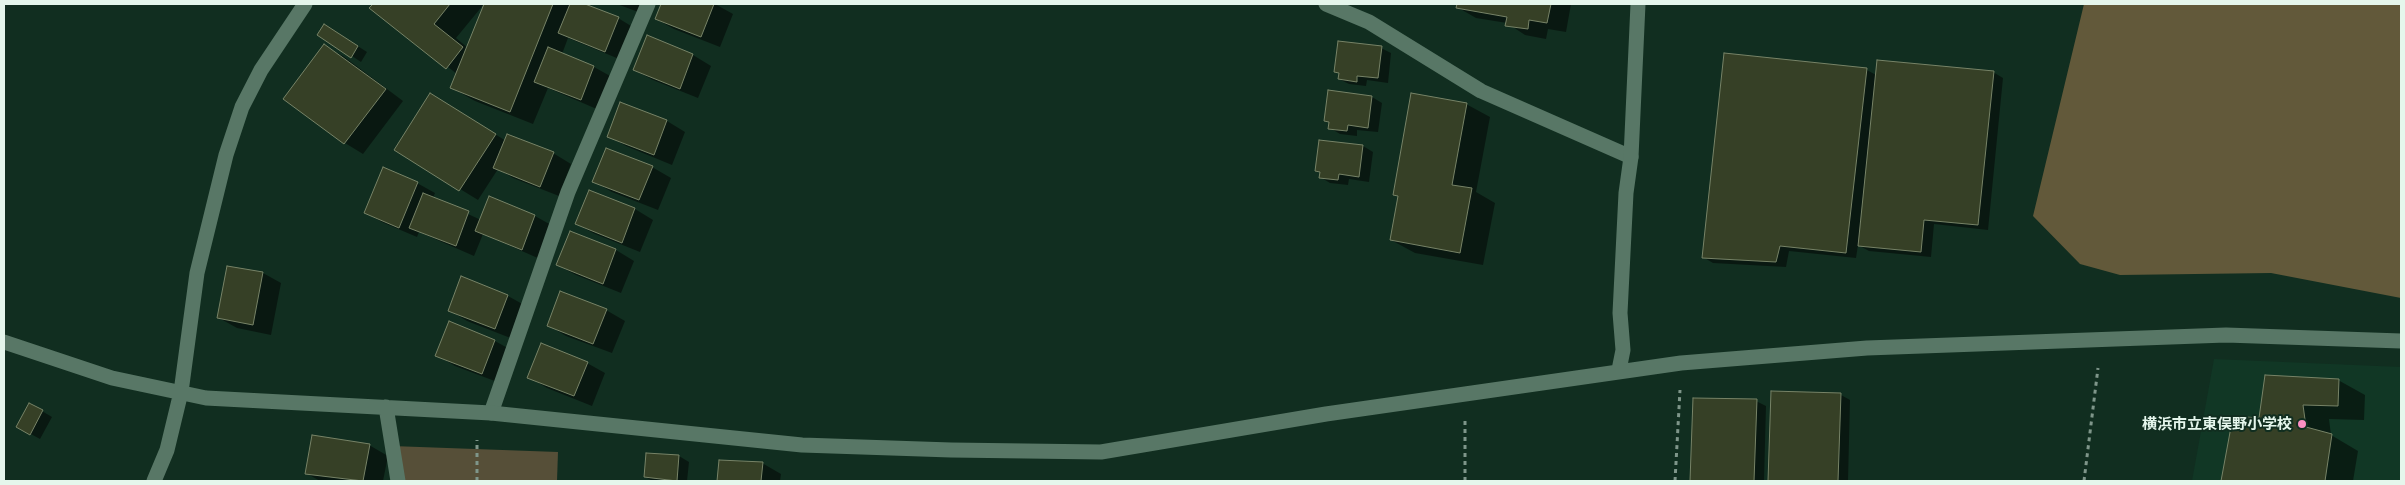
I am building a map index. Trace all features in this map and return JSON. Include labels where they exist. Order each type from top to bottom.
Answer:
[{"type":"street","points":[[154,481],[167,450],[181,392],[198,273],[226,155],[242,107],[261,70],[305,4]]},
{"type":"street","points":[[484,413],[568,192],[648,4]]},
{"type":"street","points":[[1326,4],[1369,22],[1481,91],[1631,158]]},
{"type":"street","points":[[1619,370],[1623,350],[1620,314],[1625,221],[1631,158],[1638,4]]},
{"type":"street","points":[[4,342],[112,378],[206,398],[484,413],[802,445],[951,450],[1101,452],[1326,414],[1465,395],[1619,370],[1681,363],[1867,348],[2226,335],[2401,341]]},
{"type":"street","points":[[386,407],[398,481]]},
{"type":"path","points":[[2084,481],[2102,340]]},
{"type":"path","points":[[1675,481],[1681,363]]},
{"type":"path","points":[[1465,395],[1465,481]]},
{"type":"path","points":[[477,481],[484,413]]},
{"type":"shaded area","points":[[2084,4],[2401,4],[2401,298],[2271,273],[2120,275],[2080,264],[2033,216]]},
{"type":"shaded area","name":"横浜市立東俣野小学校","points":[[2214,359],[2401,367],[2401,481],[2192,481]]},
{"type":"shaded area","points":[[392,446],[558,452],[557,481],[398,481]]},
{"type":"building","points":[[373,4],[450,4],[434,24],[463,47],[446,69],[369,8]]},
{"type":"building","points":[[484,4],[553,4],[510,112],[450,88]]},
{"type":"building","points":[[570,4],[585,4],[619,17],[605,52],[558,33]]},
{"type":"building","points":[[661,4],[714,4],[701,37],[655,19]]},
{"type":"building","points":[[1457,4],[1551,4],[1547,23],[1529,20],[1528,29],[1505,26],[1507,17],[1456,8]]},
{"type":"building","points":[[324,24],[358,46],[351,58],[317,35]]},
{"type":"building","points":[[647,35],[693,54],[680,89],[633,70]]},
{"type":"building","points":[[1338,41],[1382,46],[1378,78],[1357,76],[1357,82],[1338,79],[1339,73],[1334,72]]},
{"type":"building","points":[[324,44],[386,89],[344,144],[283,99]]},
{"type":"building","points":[[548,47],[594,66],[581,100],[534,82]]},
{"type":"building","points":[[1724,53],[1867,68],[1846,253],[1780,246],[1776,262],[1702,258]]},
{"type":"building","points":[[1877,60],[1994,71],[1978,225],[1924,220],[1921,252],[1858,246]]},
{"type":"building","points":[[1328,90],[1372,96],[1368,128],[1348,125],[1347,131],[1328,129],[1329,122],[1324,121]]},
{"type":"building","points":[[430,93],[496,134],[459,191],[394,150]]},
{"type":"building","points":[[1411,93],[1467,103],[1452,185],[1472,188],[1460,253],[1390,240],[1398,196],[1393,195]]},
{"type":"building","points":[[620,102],[667,120],[654,155],[607,137]]},
{"type":"building","points":[[507,134],[554,152],[540,187],[493,168]]},
{"type":"building","points":[[1319,140],[1363,145],[1359,177],[1339,174],[1338,180],[1319,178],[1320,172],[1315,171]]},
{"type":"building","points":[[606,148],[653,166],[639,200],[592,182]]},
{"type":"building","points":[[383,167],[418,182],[399,228],[364,213]]},
{"type":"building","points":[[589,190],[635,208],[622,243],[575,224]]},
{"type":"building","points":[[423,193],[469,211],[456,246],[409,228]]},
{"type":"building","points":[[489,196],[535,215],[522,250],[475,231]]},
{"type":"building","points":[[570,231],[616,249],[603,284],[556,265]]},
{"type":"building","points":[[227,266],[263,272],[253,325],[217,318]]},
{"type":"building","points":[[461,276],[508,295],[495,329],[448,311]]},
{"type":"building","points":[[560,291],[607,309],[593,344],[547,326]]},
{"type":"building","points":[[449,321],[495,340],[482,374],[435,356]]},
{"type":"building","points":[[541,343],[588,362],[574,396],[527,378]]},
{"type":"building","points":[[2265,375],[2339,379],[2338,406],[2303,405],[2306,427],[2332,434],[2325,481],[2221,481],[2233,416],[2259,418]]},
{"type":"building","points":[[1771,391],[1841,393],[1838,481],[1768,481]]},
{"type":"building","points":[[1693,398],[1757,399],[1754,481],[1690,481]]},
{"type":"building","points":[[29,403],[43,410],[30,435],[16,427]]},
{"type":"building","points":[[312,435],[370,444],[363,481],[305,474]]},
{"type":"building","points":[[646,453],[679,455],[677,481],[644,477]]},
{"type":"building","points":[[719,460],[763,462],[761,481],[717,481]]},
{"type":"place","name":"横浜市立東俣野小学校","points":[[2302,424]]}]
